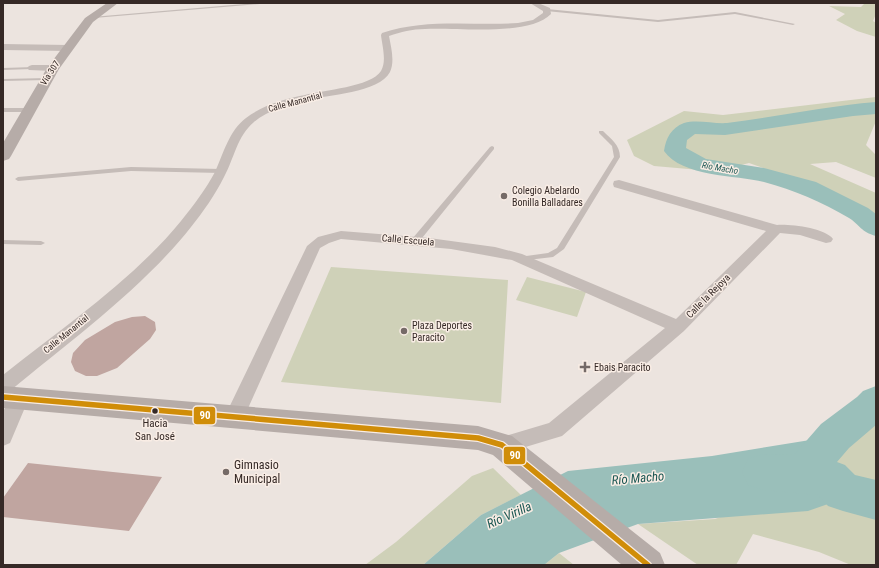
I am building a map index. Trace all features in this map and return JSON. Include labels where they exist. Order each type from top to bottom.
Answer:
[{"type":"street","name":"Vía 307","points":[[3,156],[49,73],[85,24],[113,3]]},
{"type":"street","points":[[533,3],[547,10]]},
{"type":"street","name":"Calle Manantial","points":[[8,394],[182,230],[221,171],[238,133],[250,119],[260,112],[273,107],[363,86],[377,81],[383,76],[388,68],[385,35],[389,33],[413,28],[442,25],[508,27],[525,25],[544,17],[547,14],[547,10]]},
{"type":"street","points":[[3,47],[68,48]]},
{"type":"street","points":[[32,68],[49,73]]},
{"type":"street","points":[[619,184],[776,229],[795,229],[826,239]]},
{"type":"street","name":"Calle la Rejoya","points":[[511,452],[555,430],[678,327],[776,229]]},
{"type":"street","name":"Calle Escuela","points":[[234,418],[314,246],[331,236],[341,235],[415,240],[463,245],[490,250],[522,259],[678,327]]},
{"type":"street","points":[[3,437],[8,394],[234,418],[478,438],[511,452],[646,564]]},
{"type":"lane","points":[[94,17],[269,3]]},
{"type":"lane","points":[[547,10],[658,21],[735,13],[793,24]]},
{"type":"lane","points":[[3,68],[32,68]]},
{"type":"lane","points":[[3,80],[49,73]]},
{"type":"lane","points":[[3,110],[29,110]]},
{"type":"lane","points":[[522,259],[550,255],[560,249],[592,199],[617,156],[618,151],[616,146],[601,132]]},
{"type":"lane","points":[[415,240],[492,148]]},
{"type":"lane","points":[[18,179],[130,169],[221,171]]},
{"type":"lane","points":[[3,242],[41,243]]},
{"type":"green space","points":[[865,3],[876,3],[876,14],[873,21],[876,23],[876,37],[857,31],[836,20],[845,14],[829,6],[861,7]]},
{"type":"green space","points":[[876,97],[876,121],[866,145],[876,155],[876,178],[836,162],[810,164],[876,193],[876,215],[808,184],[749,163],[726,169],[700,170],[654,166],[634,156],[627,140],[684,111],[723,115]]},
{"type":"green space","name":"Plaza Deportes Paracito","points":[[331,267],[508,280],[501,403],[281,382]]},
{"type":"green space","points":[[527,277],[586,292],[577,317],[516,300]]},
{"type":"green space","points":[[876,416],[876,565],[851,565],[819,552],[753,534],[736,565],[698,565],[638,524],[715,519],[830,478],[807,473],[837,438]]},
{"type":"green space","points":[[493,468],[521,495],[481,515],[423,565],[365,565],[396,542],[472,476]]},
{"type":"green space","points":[[559,553],[574,565],[544,565]]},
{"type":"water","points":[[835,436],[803,474],[830,478],[843,492],[828,504],[808,511],[638,524],[559,553],[544,565],[423,565],[481,515],[568,471],[712,456]]},
{"type":"building","points":[[145,316],[155,322],[156,330],[150,339],[117,368],[97,376],[86,376],[75,371],[71,362],[73,353],[85,340],[115,322],[132,317]]},
{"type":"building","points":[[28,463],[162,477],[129,531],[3,517],[3,498]]},
{"type":"waterway","name":"Río Macho","points":[[876,108],[725,129],[690,128],[677,138],[675,151],[700,165],[764,175],[807,187],[859,213],[876,228]]},
{"type":"waterway","name":"Río Macho","points":[[803,474],[835,436],[870,408],[876,401]]},
{"type":"waterway","name":"Río Macho","points":[[763,472],[803,474]]},
{"type":"waterway","name":"Río Virilla","points":[[803,474],[830,478],[843,492],[876,500]]},
{"type":"transit line","name":"90","points":[[3,397],[478,438],[502,445],[648,565]]},
{"type":"place","name":"Colegio Abelardo Bonilla Balladares","points":[[504,196]]},
{"type":"place","name":"Plaza Deportes Paracito","points":[[404,331]]},
{"type":"place","name":"Ebais Paracito","points":[[585,367]]},
{"type":"place","name":"Hacia San José","points":[[155,411]]},
{"type":"place","name":"Gimnasio Municipal","points":[[226,472]]}]
